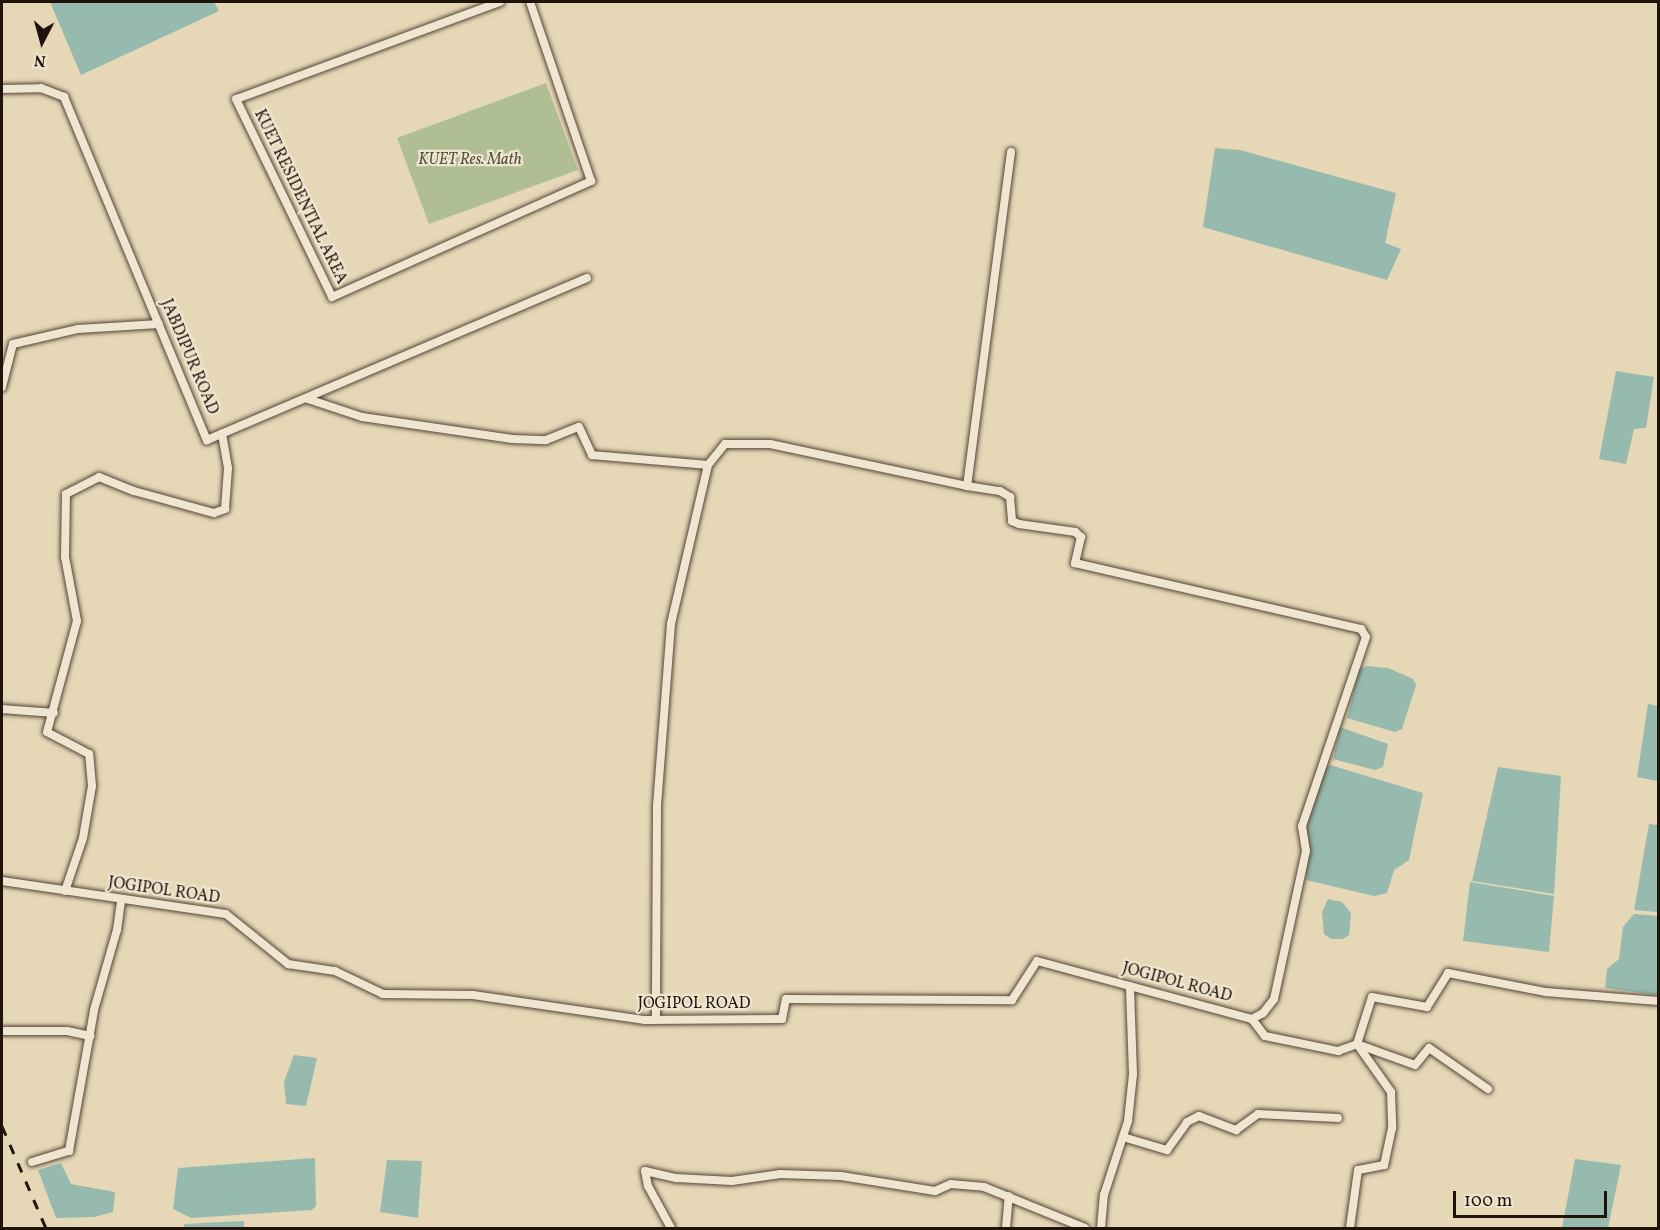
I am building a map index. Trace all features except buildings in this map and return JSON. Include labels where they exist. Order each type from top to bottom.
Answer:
[{"type":"street","name":"KUET RESIDENTIAL AREA","points":[[500,2],[236,99],[332,297],[591,181],[530,2]]},
{"type":"street","name":"JABDIPUR ROAD","points":[[2,89],[41,88],[64,97],[207,440],[308,399],[587,278]]},
{"type":"street","points":[[967,486],[1011,152]]},
{"type":"street","points":[[2,387],[14,344],[78,329],[159,324]]},
{"type":"street","points":[[308,399],[362,417],[512,439],[546,440],[579,427],[592,455],[708,465]]},
{"type":"street","points":[[65,891],[82,838],[92,786],[89,754],[47,732],[77,621],[65,557],[66,494],[99,477],[134,491],[214,513],[225,510],[228,468],[222,434]]},
{"type":"street","points":[[656,1020],[657,806],[671,624],[708,465],[725,444],[770,444],[1000,491],[1010,497],[1012,521],[1075,532],[1081,537],[1075,563],[1361,628],[1366,637],[1302,826],[1306,851],[1274,999],[1263,1013],[1252,1018]]},
{"type":"street","points":[[2,709],[54,712]]},
{"type":"street","name":"JOGIPOL ROAD","points":[[2,881],[121,901],[226,914],[288,964],[335,971],[383,994],[473,995],[531,1006],[656,1020],[782,1019],[786,999],[1012,1000],[1037,961],[1252,1018],[1264,1036],[1338,1051],[1357,1044]]},
{"type":"street","points":[[32,1162],[69,1151],[90,1036],[121,901]]},
{"type":"street","points":[[1357,1044],[1372,997],[1427,1007],[1449,973],[1546,992],[1659,1001]]},
{"type":"street","points":[[1101,1228],[1104,1195],[1123,1137],[1133,1074],[1130,986]]},
{"type":"street","points":[[2,1031],[67,1031],[90,1036]]},
{"type":"street","points":[[1357,1044],[1415,1065],[1429,1048],[1488,1089]]},
{"type":"street","points":[[1350,1228],[1358,1170],[1384,1165],[1392,1128],[1391,1092],[1357,1044]]},
{"type":"street","points":[[1123,1137],[1167,1150],[1187,1122],[1199,1116],[1236,1130],[1258,1114],[1338,1118]]},
{"type":"street","points":[[671,1228],[648,1186],[645,1171],[676,1178],[732,1181],[780,1174],[841,1176],[936,1191],[951,1184],[984,1187],[1085,1228]]},
{"type":"street","points":[[1006,1228],[1009,1196]]},
{"type":"green space","name":"KUET Res. Math","points":[[546,83],[578,170],[429,224],[397,138]]},
{"type":"water","points":[[50,2],[214,2],[219,11],[81,75]]},
{"type":"water","points":[[1215,148],[1240,150],[1396,193],[1385,243],[1401,249],[1387,280],[1203,227]]},
{"type":"water","points":[[1616,371],[1654,377],[1646,428],[1634,429],[1626,464],[1599,459]]},
{"type":"water","points":[[1367,666],[1388,668],[1413,679],[1416,685],[1402,729],[1395,732],[1347,718],[1359,669]]},
{"type":"water","points":[[1648,704],[1658,706],[1658,781],[1637,777]]},
{"type":"water","points":[[1340,727],[1388,744],[1383,767],[1375,770],[1333,759]]},
{"type":"water","points":[[1330,765],[1423,793],[1409,860],[1394,870],[1387,893],[1374,896],[1306,880],[1309,848],[1306,823],[1325,768]]},
{"type":"water","points":[[1498,767],[1561,776],[1554,894],[1472,881]]},
{"type":"water","points":[[1649,824],[1658,825],[1658,912],[1634,910]]},
{"type":"water","points":[[1470,882],[1554,896],[1549,952],[1463,941]]},
{"type":"water","points":[[1328,899],[1342,902],[1351,913],[1349,935],[1343,939],[1331,939],[1324,934],[1322,912]]},
{"type":"water","points":[[1634,914],[1658,916],[1658,995],[1605,988],[1607,969],[1619,959],[1623,927]]},
{"type":"water","points":[[294,1055],[317,1058],[306,1106],[286,1104],[284,1082]]},
{"type":"water","points":[[315,1158],[316,1206],[312,1210],[191,1218],[173,1209],[178,1168]]},
{"type":"water","points":[[1575,1159],[1621,1165],[1608,1228],[1562,1228]]},
{"type":"water","points":[[387,1160],[422,1161],[418,1218],[380,1212]]},
{"type":"water","points":[[61,1163],[71,1184],[115,1192],[113,1212],[94,1217],[56,1218],[38,1170]]},
{"type":"water","points":[[244,1221],[244,1228],[184,1228],[184,1224]]},
{"type":"railway","points":[[2,1126],[46,1228]]}]
